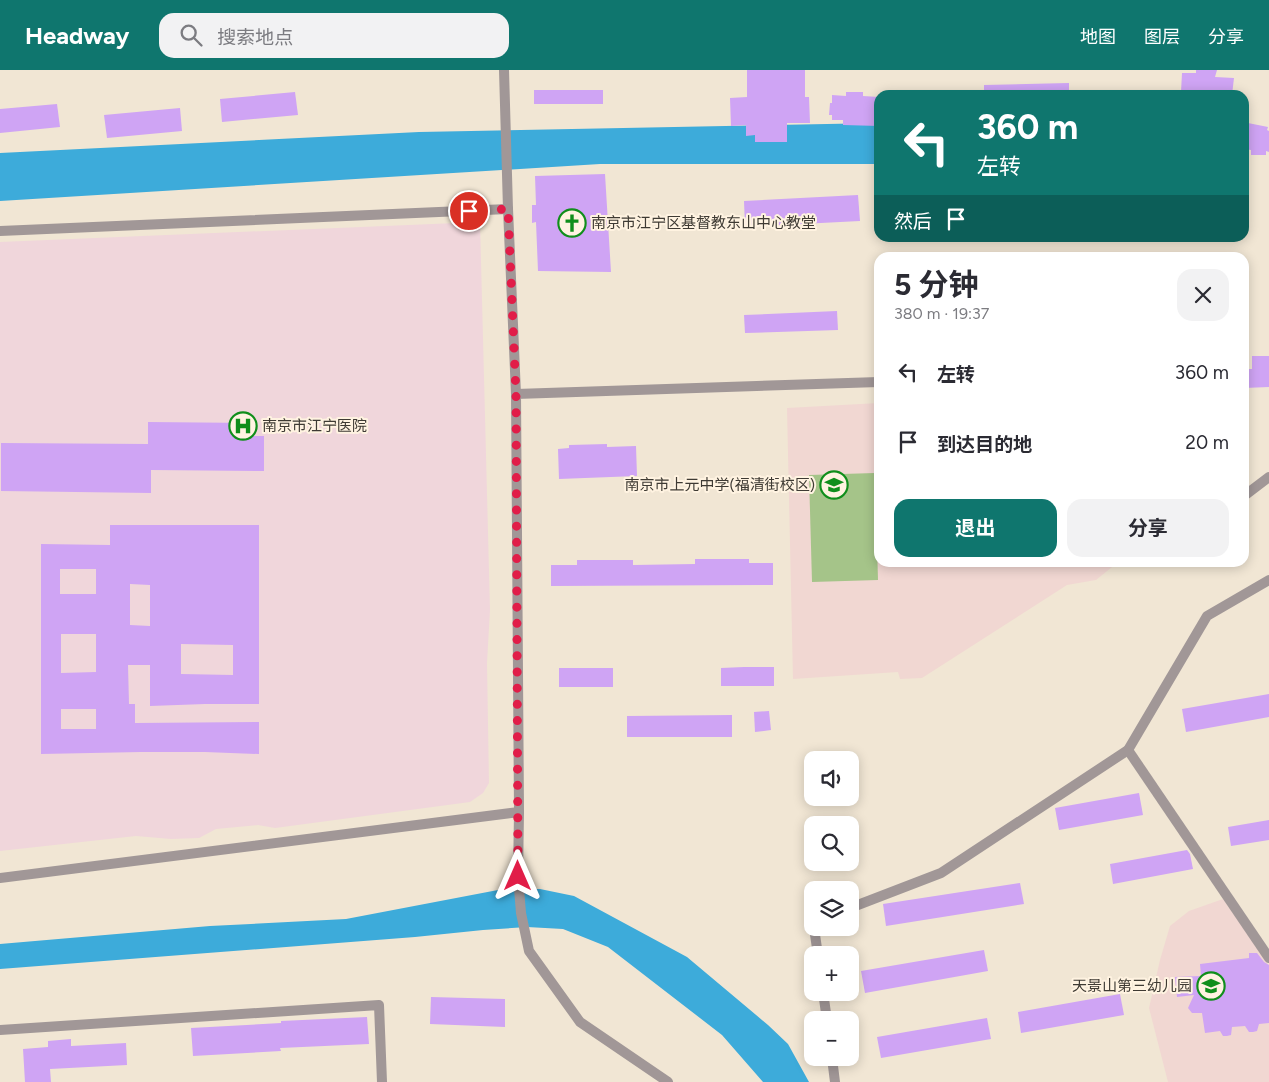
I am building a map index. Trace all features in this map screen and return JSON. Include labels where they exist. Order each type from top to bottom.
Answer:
[{"type":"street","points":[[504,70],[516,394],[518,876],[521,913],[530,951],[580,1022],[668,1082]]},
{"type":"street","points":[[0,231],[508,209]]},
{"type":"street","points":[[516,394],[874,382]]},
{"type":"street","points":[[1249,492],[1269,477]]},
{"type":"street","points":[[859,905],[941,873],[1128,750],[1207,616],[1269,580]]},
{"type":"street","points":[[1128,750],[1269,958]]},
{"type":"street","points":[[0,878],[519,812]]},
{"type":"street","points":[[0,1030],[379,1005],[382,1082]]},
{"type":"street","points":[[833,1066],[835,1082]]},
{"type":"shaded area","name":"南京市江宁医院","points":[[480,222],[490,610],[487,663],[489,783],[483,793],[470,802],[275,828],[258,825],[216,829],[199,838],[171,839],[136,836],[0,851],[0,242]]},
{"type":"shaded area","name":"南京市上元中学(福清街校区)","points":[[874,403],[874,567],[1112,567],[1096,580],[1067,585],[922,678],[900,679],[898,672],[793,679],[787,408]]},
{"type":"shaded area","name":"天景山第三幼儿园","points":[[1223,899],[1269,965],[1269,1082],[1168,1082],[1149,1008],[1170,926],[1189,911]]},
{"type":"green space","points":[[874,473],[874,567],[878,567],[878,580],[812,582],[809,475]]},
{"type":"water","points":[[874,123],[874,164],[600,164],[0,201],[0,153],[419,132]]},
{"type":"water","points":[[540,889],[574,896],[687,957],[788,1044],[809,1082],[763,1082],[722,1035],[608,947],[563,929],[527,927],[483,930],[415,937],[0,969],[0,944],[210,926],[346,919],[498,890]]},
{"type":"building","points":[[747,70],[805,70],[805,97],[809,97],[810,123],[787,123],[787,142],[755,142],[755,135],[746,136],[746,125],[731,126],[730,98],[747,97]]},
{"type":"building","points":[[1196,70],[1217,70],[1215,77],[1234,78],[1233,90],[1181,90],[1182,73],[1196,73]]},
{"type":"building","points":[[1069,83],[1069,90],[984,90],[984,85]]},
{"type":"building","points":[[534,90],[603,90],[603,104],[534,104]]},
{"type":"building","points":[[295,92],[298,115],[222,122],[220,99]]},
{"type":"building","points":[[846,92],[863,92],[863,96],[874,97],[874,126],[843,125],[843,120],[832,120],[832,115],[829,115],[832,95],[846,96]]},
{"type":"building","points":[[57,104],[60,127],[0,133],[0,109]]},
{"type":"building","points":[[180,108],[182,131],[107,138],[104,115]]},
{"type":"building","points":[[1249,123],[1268,127],[1269,152],[1266,151],[1266,155],[1251,155],[1251,150],[1249,150]]},
{"type":"building","name":"南京市江宁区基督教东山中心教堂","points":[[605,174],[611,272],[538,271],[536,222],[532,223],[532,205],[536,205],[535,176]]},
{"type":"building","points":[[858,195],[860,221],[745,227],[744,201]]},
{"type":"building","points":[[837,311],[838,330],[745,333],[744,315]]},
{"type":"building","points":[[1252,356],[1269,356],[1269,387],[1249,388],[1249,369],[1252,369]]},
{"type":"building","points":[[148,422],[253,423],[253,436],[264,436],[264,471],[151,470],[151,493],[1,491],[1,443],[148,444]]},
{"type":"building","points":[[607,444],[607,447],[636,446],[637,476],[559,479],[558,449],[569,448],[569,445]]},
{"type":"building","points":[[110,525],[259,525],[259,704],[150,706],[150,665],[128,665],[129,704],[135,704],[135,723],[259,722],[259,754],[141,752],[41,754],[41,544],[110,545]],"holes":[[[60,569],[96,569],[96,594],[60,594]],[[130,584],[150,585],[150,626],[130,625]],[[61,634],[96,634],[96,672],[61,673]],[[181,644],[233,645],[233,675],[181,674]],[[61,709],[96,709],[96,729],[61,729]]]},
{"type":"building","points":[[695,559],[749,559],[749,563],[773,563],[773,585],[551,586],[551,565],[577,565],[577,560],[633,560],[633,565],[695,564]]},
{"type":"building","points":[[774,667],[774,686],[721,686],[721,668]]},
{"type":"building","points":[[559,668],[613,668],[613,687],[559,687]]},
{"type":"building","points":[[1269,694],[1269,717],[1186,732],[1182,709]]},
{"type":"building","points":[[769,711],[771,730],[755,732],[754,712]]},
{"type":"building","points":[[732,715],[732,737],[627,737],[627,716]]},
{"type":"building","points":[[1139,793],[1143,815],[1059,830],[1055,808]]},
{"type":"building","points":[[1269,820],[1269,840],[1231,846],[1228,827]]},
{"type":"building","points":[[1187,850],[1190,854],[1193,869],[1113,884],[1110,864]]},
{"type":"building","points":[[1020,883],[1024,904],[886,926],[883,904]]},
{"type":"building","points":[[984,950],[988,971],[865,993],[861,971]]},
{"type":"building","points":[[1249,953],[1257,953],[1269,965],[1269,1023],[1259,1024],[1257,1031],[1253,1032],[1249,1032],[1245,1026],[1232,1027],[1231,1035],[1227,1036],[1223,1036],[1220,1031],[1205,1033],[1202,1013],[1192,1013],[1188,1008],[1194,995],[1177,997],[1175,977],[1201,976],[1200,964],[1249,958]]},
{"type":"building","points":[[1120,994],[1124,1015],[1021,1033],[1018,1012]]},
{"type":"building","points":[[431,997],[505,999],[505,1027],[430,1024]]},
{"type":"building","points":[[367,1017],[369,1044],[280,1048],[281,1051],[193,1056],[191,1028]]},
{"type":"building","points":[[987,1018],[991,1039],[881,1058],[877,1037]]},
{"type":"building","points":[[71,1039],[71,1046],[126,1043],[127,1065],[50,1069],[51,1082],[25,1082],[23,1049],[48,1047],[48,1041]]},
{"type":"place","name":"南京市江宁区基督教东山中心教堂","points":[[572,223]]},
{"type":"place","name":"南京市江宁医院","points":[[243,426]]},
{"type":"place","name":"南京市上元中学(福清街校区)","points":[[834,485]]},
{"type":"place","name":"天景山第三幼儿园","points":[[1211,986]]},
{"type":"route","points":[[469,211],[508,209],[516,394],[518,876]]}]
